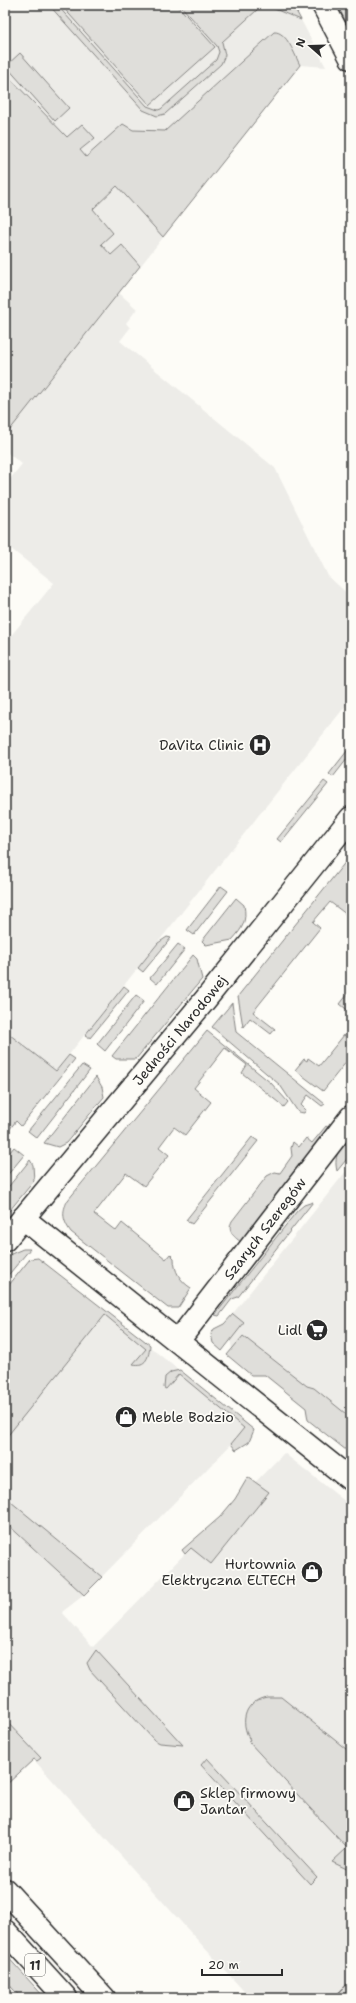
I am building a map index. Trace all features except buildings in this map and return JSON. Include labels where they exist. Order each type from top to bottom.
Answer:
[{"type":"street","points":[[323,5],[351,58]]},
{"type":"street","name":"Jedności Narodowej","points":[[5,1240],[263,928],[351,818]]},
{"type":"street","name":"Szarych Szeregów","points":[[178,1341],[351,1117]]},
{"type":"street","points":[[23,1218],[351,1480]]},
{"type":"street","points":[[5,1890],[104,1998]]},
{"type":"street","name":"11","points":[[5,1931],[66,1998]]},
{"type":"shaded area","points":[[5,5],[293,5],[326,67],[300,65],[119,293],[137,309],[126,323],[130,328],[120,341],[275,468],[328,576],[351,597],[351,615],[346,622],[351,626],[351,699],[56,1071],[5,1031],[5,643],[54,583],[5,544],[5,485],[22,464],[5,451]]},
{"type":"shaded area","points":[[49,5],[57,5],[147,106],[158,110],[161,109],[216,60],[219,52],[217,46],[180,5],[253,5],[257,10],[222,42],[225,55],[221,64],[165,114],[157,116],[143,110]]},
{"type":"shaded area","points":[[61,5],[177,5],[215,47],[150,105]]},
{"type":"shaded area","points":[[265,5],[293,5],[301,20]]},
{"type":"shaded area","points":[[337,5],[348,5],[351,10],[351,31]]},
{"type":"shaded area","points":[[274,32],[283,35],[287,40],[300,65],[163,237],[117,186],[93,209],[113,233],[101,244],[111,255],[122,245],[140,266],[5,436],[5,73],[67,137],[82,124],[95,138],[80,150],[86,157],[123,124],[133,130],[165,131]]},
{"type":"shaded area","points":[[20,53],[69,108],[55,121],[6,66]]},
{"type":"shaded area","points":[[351,746],[351,754],[333,777],[329,774]]},
{"type":"shaded area","points":[[324,781],[328,784],[281,842],[277,839]]},
{"type":"shaded area","points":[[351,855],[351,918],[330,902],[313,922],[320,928],[253,1012],[275,1029],[271,1034],[250,1018],[243,1027],[238,996]]},
{"type":"shaded area","points":[[221,886],[228,891],[194,935],[187,930]]},
{"type":"shaded area","points":[[236,898],[244,905],[245,916],[239,932],[232,940],[206,945],[202,941]]},
{"type":"shaded area","points":[[167,937],[171,938],[143,972],[138,968],[158,943]]},
{"type":"shaded area","points":[[178,944],[185,949],[157,984],[150,978]]},
{"type":"shaded area","points":[[193,955],[197,959],[202,979],[136,1059],[116,1059],[112,1056]]},
{"type":"shaded area","points":[[124,986],[129,990],[90,1038],[85,1035]]},
{"type":"shaded area","points":[[351,990],[351,1013],[340,1004]]},
{"type":"shaded area","points":[[136,995],[144,1001],[105,1051],[97,1044]]},
{"type":"shaded area","points":[[232,1003],[236,1032],[325,1104],[322,1106],[308,1095],[301,1105],[306,1110],[304,1113],[298,1112],[280,1085],[212,1027]]},
{"type":"shaded area","points":[[5,1031],[56,1071],[69,1055],[75,1059],[21,1126],[16,1121],[5,1135]]},
{"type":"shaded area","points":[[207,1031],[271,1083],[288,1102],[284,1107],[242,1073],[247,1065],[225,1048],[194,1088],[211,1102],[185,1135],[174,1127],[159,1147],[169,1155],[144,1186],[126,1173],[94,1214],[116,1231],[122,1223],[166,1259],[170,1254],[174,1258],[178,1275],[191,1288],[178,1308],[168,1308],[71,1232],[66,1224],[64,1209],[68,1200]]},
{"type":"shaded area","points":[[344,1035],[351,1041],[351,1056],[323,1091],[295,1070],[304,1059],[307,1061],[308,1058],[319,1066]]},
{"type":"shaded area","points":[[82,1065],[90,1070],[37,1138],[28,1131]]},
{"type":"shaded area","points":[[96,1077],[102,1087],[104,1097],[66,1143],[58,1147],[44,1143]]},
{"type":"shaded area","points":[[326,1126],[329,1128],[241,1242],[232,1233],[230,1228],[232,1221],[267,1176],[275,1172],[280,1173],[292,1156],[291,1148],[293,1142],[299,1147],[306,1138],[312,1143]]},
{"type":"shaded area","points":[[351,1134],[351,1154],[337,1171],[337,1155]]},
{"type":"shaded area","points":[[252,1137],[258,1141],[192,1224],[186,1220]]},
{"type":"shaded area","points":[[14,1147],[24,1155],[5,1178],[5,1158]]},
{"type":"shaded area","points":[[30,1160],[33,1165],[34,1181],[5,1216],[5,1191]]},
{"type":"shaded area","points":[[351,1165],[351,1444],[232,1350],[227,1321]]},
{"type":"shaded area","points":[[313,1202],[238,1297],[232,1299],[219,1316],[215,1315],[297,1211],[304,1205]]},
{"type":"shaded area","points":[[23,1249],[30,1249],[5,1279],[5,1262],[11,1254]]},
{"type":"shaded area","points":[[38,1258],[150,1345],[150,1349],[148,1357],[144,1362],[137,1365],[133,1364],[146,1349],[105,1315],[5,1439],[5,1398],[9,1392],[5,1388],[5,1290],[30,1259]]},
{"type":"shaded area","points":[[48,1266],[249,1426],[84,1595],[62,1612],[93,1647],[284,1453],[351,1506],[351,1998],[250,1998],[34,1760],[5,1786],[5,1295]]},
{"type":"shaded area","points":[[233,1314],[244,1323],[222,1351],[213,1343],[211,1334],[214,1329],[224,1324]]},
{"type":"shaded area","points":[[243,1336],[307,1386],[314,1388],[351,1418],[351,1454],[308,1420],[306,1408],[265,1375],[251,1375],[227,1355]]},
{"type":"shaded area","points":[[180,1370],[254,1430],[249,1442],[236,1450],[231,1444],[244,1428],[179,1374],[166,1389],[164,1388],[165,1377],[171,1372]]},
{"type":"shaded area","points":[[248,1477],[269,1492],[211,1564],[191,1548],[185,1554],[182,1550],[220,1517],[235,1499]]},
{"type":"shaded area","points":[[5,1497],[102,1577],[84,1595],[5,1522]]},
{"type":"shaded area","points":[[96,1650],[183,1745],[160,1743],[154,1740],[90,1670],[87,1663]]},
{"type":"shaded area","points":[[267,1697],[281,1697],[351,1753],[351,1871],[332,1862],[347,1848],[248,1741],[250,1740],[245,1726],[246,1713],[249,1707],[254,1703]]},
{"type":"shaded area","points":[[5,1720],[41,1758],[37,1761],[34,1759],[5,1786]]},
{"type":"shaded area","points":[[207,1758],[317,1877],[310,1884],[201,1765]]},
{"type":"shaded area","points":[[5,1954],[45,1998],[21,1998],[5,1980]]},
{"type":"shaded area","points":[[351,1980],[351,1998],[333,1998]]},
{"type":"place","name":"DaVita Clinic","points":[[260,745]]},
{"type":"place","name":"Lidl","points":[[317,1330]]},
{"type":"place","name":"Meble Bodzio","points":[[126,1417]]},
{"type":"place","name":"Hurtownia Elektryczna ELTECH","points":[[312,1572]]},
{"type":"place","name":"Sklep firmowy Jantar","points":[[184,1801]]}]
